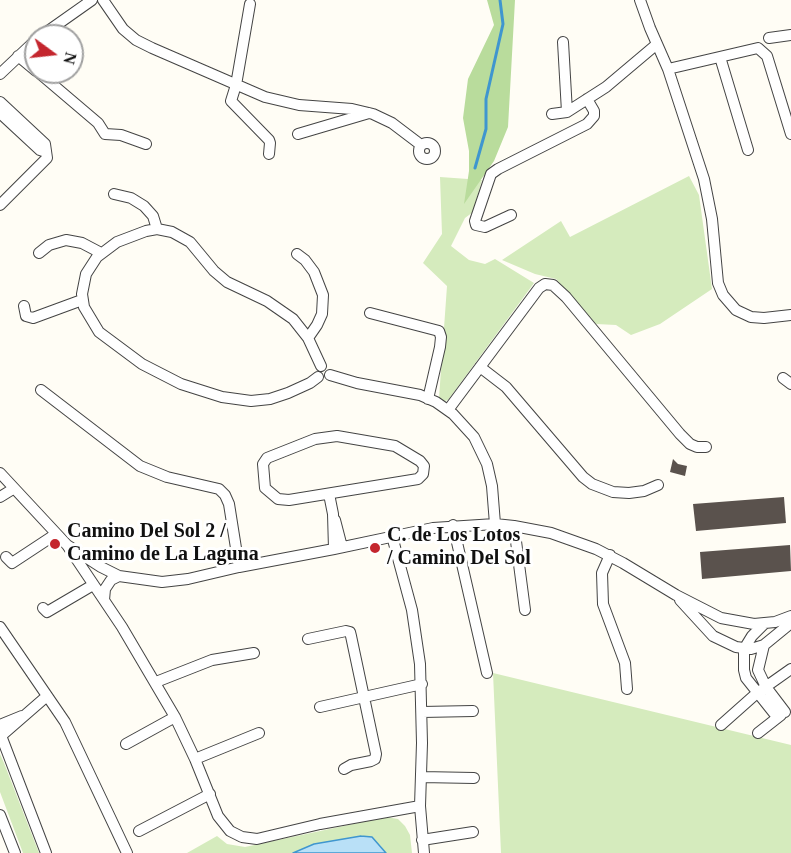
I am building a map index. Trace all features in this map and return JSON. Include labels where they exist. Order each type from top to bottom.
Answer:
[{"type":"street","points":[[58,24],[92,0]]},
{"type":"street","points":[[103,0],[118,23],[136,40],[265,97],[287,103],[341,107],[369,113],[392,123],[421,145]]},
{"type":"street","points":[[640,0],[668,69],[708,194],[718,283],[723,296],[736,310],[751,316],[764,318],[791,315]]},
{"type":"street","points":[[250,4],[232,104],[269,140],[269,154]]},
{"type":"street","points":[[769,38],[791,35]]},
{"type":"street","points":[[563,42],[567,112]]},
{"type":"street","points":[[552,114],[567,112],[606,87],[657,44]]},
{"type":"street","points":[[668,69],[758,48],[767,57],[791,134]]},
{"type":"street","points":[[0,74],[24,51]]},
{"type":"street","points":[[18,56],[24,61]]},
{"type":"street","points":[[720,57],[748,150]]},
{"type":"street","points":[[52,84],[98,123],[105,134],[121,135],[146,144]]},
{"type":"street","points":[[511,215],[485,227],[476,225],[475,221],[491,174],[587,124],[594,116],[594,111],[587,99]]},
{"type":"street","points":[[0,102],[26,132]]},
{"type":"street","points":[[0,113],[45,144],[46,152],[45,162],[0,205]]},
{"type":"street","points":[[297,134],[369,113]]},
{"type":"street","points":[[114,194],[130,198],[144,206],[153,216],[157,230]]},
{"type":"street","points":[[320,371],[308,338],[293,320],[276,306],[233,286],[221,277],[185,238],[172,232],[157,230],[126,238],[101,253],[86,274],[82,288],[82,300],[86,314],[94,326],[111,342],[155,372],[208,394],[242,401],[261,401],[296,390],[320,371],[328,368],[330,375],[357,383],[411,393],[448,410],[466,428],[484,455],[492,486],[495,524]]},
{"type":"street","points":[[39,253],[49,245],[66,240],[82,243],[101,253]]},
{"type":"street","points":[[297,254],[314,272],[323,295],[322,314],[308,338]]},
{"type":"street","points":[[448,410],[539,288],[545,284],[553,285],[566,297],[680,434],[690,444],[706,447]]},
{"type":"street","points":[[24,306],[26,316],[33,318],[82,300]]},
{"type":"street","points":[[370,313],[439,331],[440,347],[428,399]]},
{"type":"street","points":[[480,367],[506,387],[583,477],[592,484],[613,492],[629,494],[658,485]]},
{"type":"street","points":[[41,390],[140,466],[167,477],[219,489],[229,504],[239,567]]},
{"type":"street","points":[[337,436],[395,446],[420,461],[424,466],[423,474],[418,479],[329,494],[289,500],[278,499],[265,488],[263,464],[267,458],[315,439],[337,436]]},
{"type":"street","points":[[0,473],[67,545],[104,600],[156,682],[175,717],[218,816],[225,826],[236,834],[250,839],[420,806]]},
{"type":"street","points":[[0,497],[13,489]]},
{"type":"street","points":[[329,494],[338,548]]},
{"type":"street","points":[[67,545],[119,576],[150,581],[175,581],[453,525],[495,524],[568,538],[610,555],[676,595],[711,614],[731,621],[765,624],[791,616]]},
{"type":"street","points":[[453,525],[486,673]]},
{"type":"street","points":[[514,526],[525,610]]},
{"type":"street","points":[[6,557],[12,563],[56,534]]},
{"type":"street","points":[[392,536],[412,610],[418,643],[422,684],[420,806],[424,853]]},
{"type":"street","points":[[610,555],[602,573],[603,604],[625,663],[627,689]]},
{"type":"street","points":[[104,600],[105,589],[111,580],[119,576]]},
{"type":"street","points":[[43,608],[47,612],[93,585]]},
{"type":"street","points":[[676,595],[713,636],[728,645],[744,649],[764,645],[791,623]]},
{"type":"street","points":[[758,733],[784,712],[746,678],[744,670],[744,649],[752,636],[765,624]]},
{"type":"street","points":[[0,627],[65,722],[127,853]]},
{"type":"street","points":[[308,639],[350,632],[376,754],[375,759],[344,769]]},
{"type":"street","points":[[762,690],[758,670],[764,645]]},
{"type":"street","points":[[156,682],[212,660],[254,652]]},
{"type":"street","points":[[721,725],[791,669]]},
{"type":"street","points":[[320,707],[422,684]]},
{"type":"street","points":[[46,853],[0,732],[27,715],[47,696]]},
{"type":"street","points":[[422,712],[473,711]]},
{"type":"street","points":[[126,744],[175,717]]},
{"type":"street","points":[[195,759],[260,733]]},
{"type":"street","points":[[421,777],[474,778]]},
{"type":"street","points":[[139,831],[210,794]]},
{"type":"street","points":[[0,815],[15,853]]},
{"type":"street","points":[[422,840],[473,832]]},
{"type":"green space","points":[[487,0],[515,0],[508,127],[494,161],[464,204],[469,171],[469,151],[463,118],[468,79],[494,25]]},
{"type":"green space","points":[[689,176],[699,195],[712,289],[660,324],[631,335],[616,325],[596,324],[556,279],[535,274],[502,260],[561,221],[570,237]]},
{"type":"green space","points":[[440,177],[482,180],[473,212],[465,218],[451,246],[469,260],[485,264],[495,259],[534,283],[445,401],[439,398],[447,286],[423,263],[442,234]]},
{"type":"green space","points":[[493,673],[791,745],[791,853],[501,853]]},
{"type":"green space","points":[[0,754],[39,853],[23,853],[0,792]]},
{"type":"green space","points":[[386,817],[398,819],[405,826],[410,835],[412,853],[386,853],[380,845],[361,836],[314,844],[293,853],[187,853],[217,836],[227,844],[245,847]]},
{"type":"water","points":[[361,836],[372,837],[386,853],[293,853],[314,844]]},
{"type":"building","points":[[673,459],[678,464],[687,466],[685,476],[670,472]]},
{"type":"building","points":[[784,497],[786,523],[696,531],[693,504]]},
{"type":"building","points":[[790,545],[791,571],[702,579],[700,552]]},
{"type":"waterway","points":[[475,168],[486,129],[486,99],[503,24],[500,0]]},
{"type":"place","name":"Camino Del Sol 2 / Camino de La Laguna","points":[[55,544]]},
{"type":"place","name":"C. de Los Lotos / Camino Del Sol","points":[[375,548]]}]
